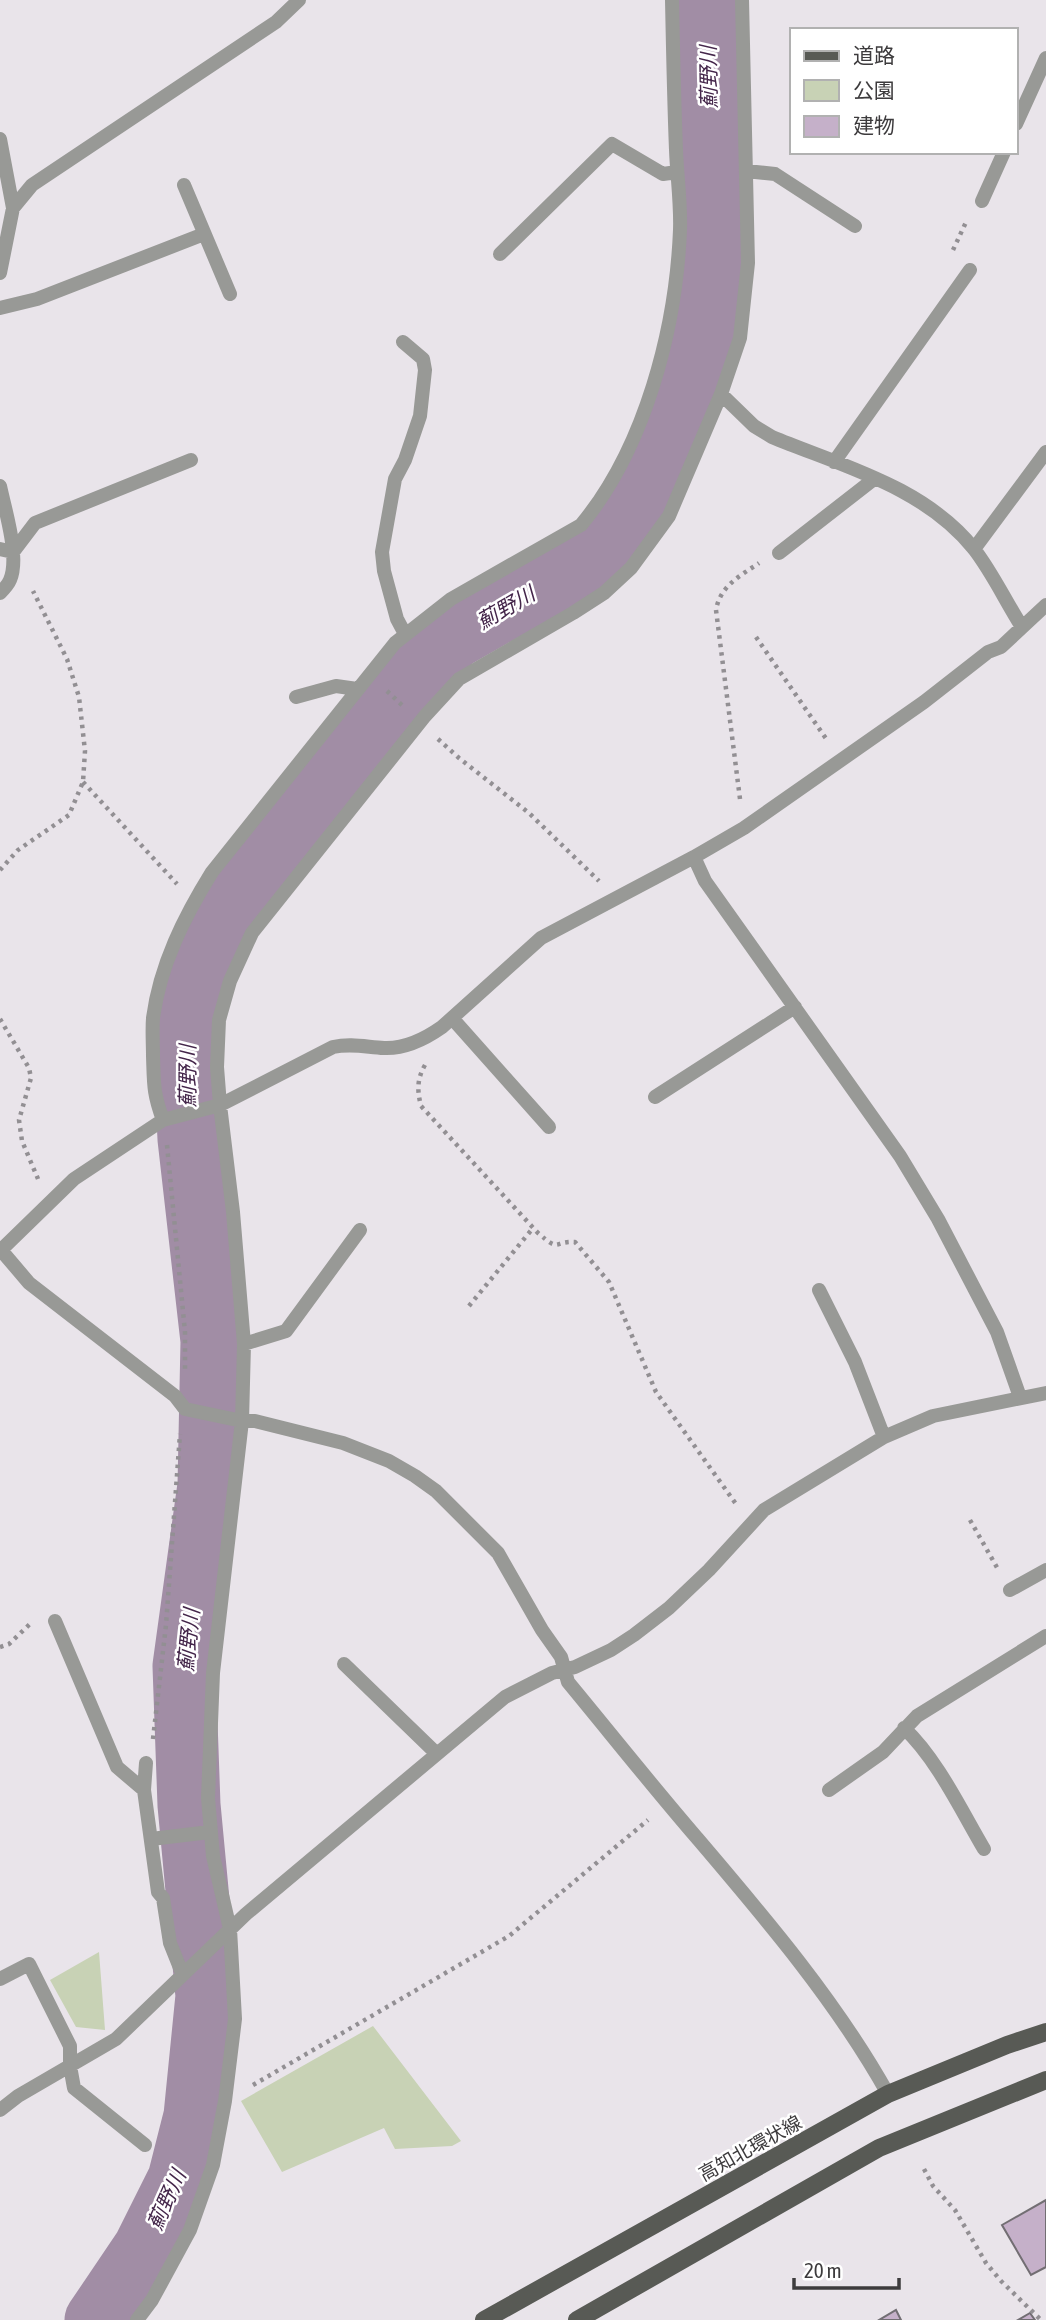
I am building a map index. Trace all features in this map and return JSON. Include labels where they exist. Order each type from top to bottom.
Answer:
[{"type":"main road","name":"高知北環状線","points":[[484,2320],[888,2094],[1007,2045],[1046,2032]]},
{"type":"main road","points":[[577,2320],[879,2148],[1046,2080]]},
{"type":"street","points":[[13,208],[32,184],[276,22],[299,0]]},
{"type":"street","points":[[163,1120],[154,1095],[153,1019],[164,970],[192,904],[212,873],[368,674],[405,634],[451,599],[581,525],[618,471],[641,419],[656,371],[673,296],[680,229],[672,0]]},
{"type":"street","points":[[137,2320],[152,2300],[190,2230],[213,2165],[225,2101],[235,2019],[230,1929],[210,1832],[208,1752],[213,1673],[242,1421],[244,1344],[217,1067],[219,1020],[230,981],[252,933],[420,722],[460,679],[604,593],[631,568],[669,516],[721,394],[740,338],[748,263],[742,0]]},
{"type":"street","points":[[1018,120],[1046,58]]},
{"type":"street","points":[[0,139],[13,208],[0,273]]},
{"type":"street","points":[[500,254],[612,144],[663,174],[677,172]]},
{"type":"street","points":[[982,201],[1003,154]]},
{"type":"street","points":[[746,171],[775,174],[855,226]]},
{"type":"street","points":[[184,186],[230,295]]},
{"type":"street","points":[[0,308],[37,299],[204,234]]},
{"type":"street","points":[[834,462],[971,270]]},
{"type":"street","points":[[403,342],[423,359],[425,370],[420,416],[405,460],[395,479],[382,552],[384,571],[397,619],[405,634]]},
{"type":"street","points":[[721,394],[754,426],[772,437],[908,493],[940,515],[974,549],[1022,627]]},
{"type":"street","points":[[974,549],[1046,452]]},
{"type":"street","points":[[6,551],[35,523],[191,460]]},
{"type":"street","points":[[779,553],[874,479]]},
{"type":"street","points":[[0,486],[6,551],[13,571],[10,582],[0,593]]},
{"type":"street","points":[[888,2094],[867,2057],[764,1917],[568,1682],[561,1657],[542,1630],[498,1553],[436,1491],[389,1461],[344,1444],[255,1421],[242,1421],[185,1409],[175,1396],[29,1283],[1,1251],[74,1180],[163,1120],[220,1105],[333,1047],[348,1044],[387,1048],[414,1043],[436,1032],[541,938],[744,828],[925,702],[988,652],[1001,647],[1046,605]]},
{"type":"street","points":[[296,696],[335,686],[357,689]]},
{"type":"street","points":[[694,857],[705,881],[900,1156],[996,1332],[1020,1396]]},
{"type":"street","points":[[655,1097],[794,1007]]},
{"type":"street","points":[[452,1018],[549,1127]]},
{"type":"street","points":[[244,1344],[286,1331],[360,1230]]},
{"type":"street","points":[[819,1290],[855,1362],[884,1437]]},
{"type":"street","points":[[0,2110],[18,2096],[116,2039],[230,1929],[505,1697],[552,1673],[611,1650],[670,1608],[764,1510],[884,1437],[933,1416],[1020,1396],[1046,1393]]},
{"type":"street","points":[[1010,1590],[1046,1570]]},
{"type":"street","points":[[55,1621],[117,1767],[144,1790]]},
{"type":"street","points":[[829,1790],[883,1752],[917,1716],[1046,1636]]},
{"type":"street","points":[[344,1664],[437,1754]]},
{"type":"street","points":[[904,1728],[944,1782],[984,1849]]},
{"type":"street","points":[[146,1763],[144,1790],[158,1892],[163,1898],[170,1943],[182,1973]]},
{"type":"street","points":[[151,1839],[210,1832]]},
{"type":"street","points":[[0,1979],[29,1964],[70,2046],[69,2066],[74,2088],[145,2144]]},
{"type":"path","points":[[949,259],[976,199],[982,201]]},
{"type":"path","points":[[744,828],[716,610],[718,597],[726,586],[767,557],[779,553]]},
{"type":"path","points":[[0,870],[18,849],[69,815],[83,782],[84,729],[74,679],[32,588],[13,571]]},
{"type":"path","points":[[756,637],[842,761]]},
{"type":"path","points":[[368,674],[459,758],[528,813],[617,898]]},
{"type":"path","points":[[83,782],[185,892],[192,904]]},
{"type":"path","points":[[0,1018],[29,1068],[31,1078],[19,1120],[22,1141],[34,1172],[51,1200]]},
{"type":"path","points":[[426,1063],[419,1076],[417,1092],[421,1106],[533,1228],[550,1243],[558,1246],[575,1242],[609,1282],[656,1392],[750,1524]]},
{"type":"path","points":[[146,1763],[153,1759],[153,1727],[166,1625],[181,1420],[185,1409],[185,1332],[163,1120]]},
{"type":"path","points":[[469,1306],[533,1228]]},
{"type":"path","points":[[971,1520],[1010,1590]]},
{"type":"path","points":[[0,1647],[9,1644],[36,1620]]},
{"type":"path","points":[[225,2101],[509,1936],[668,1804]]},
{"type":"path","points":[[924,2169],[933,2186],[955,2210],[986,2263],[1041,2320]]},
{"type":"green space","points":[[99,1952],[105,2030],[76,2027],[50,1980]]},
{"type":"green space","points":[[373,2026],[461,2141],[452,2146],[395,2149],[384,2128],[282,2172],[241,2101]]},
{"type":"building","points":[[1046,2200],[1046,2267],[1031,2275],[1002,2225]]},
{"type":"building","points":[[896,2310],[901,2320],[879,2320]]},
{"type":"building","points":[[1030,2313],[1035,2320],[1018,2320]]},
{"type":"waterway","name":"薊野川","points":[[96,2320],[144,2249],[179,2179],[195,2116],[207,1996],[189,1805],[184,1666],[209,1485],[212,1341],[189,1139],[185,1059],[192,990],[230,904],[370,725],[428,660],[455,637],[584,564],[609,541],[630,511],[672,428],[703,336],[710,286],[712,231],[708,0]]}]
